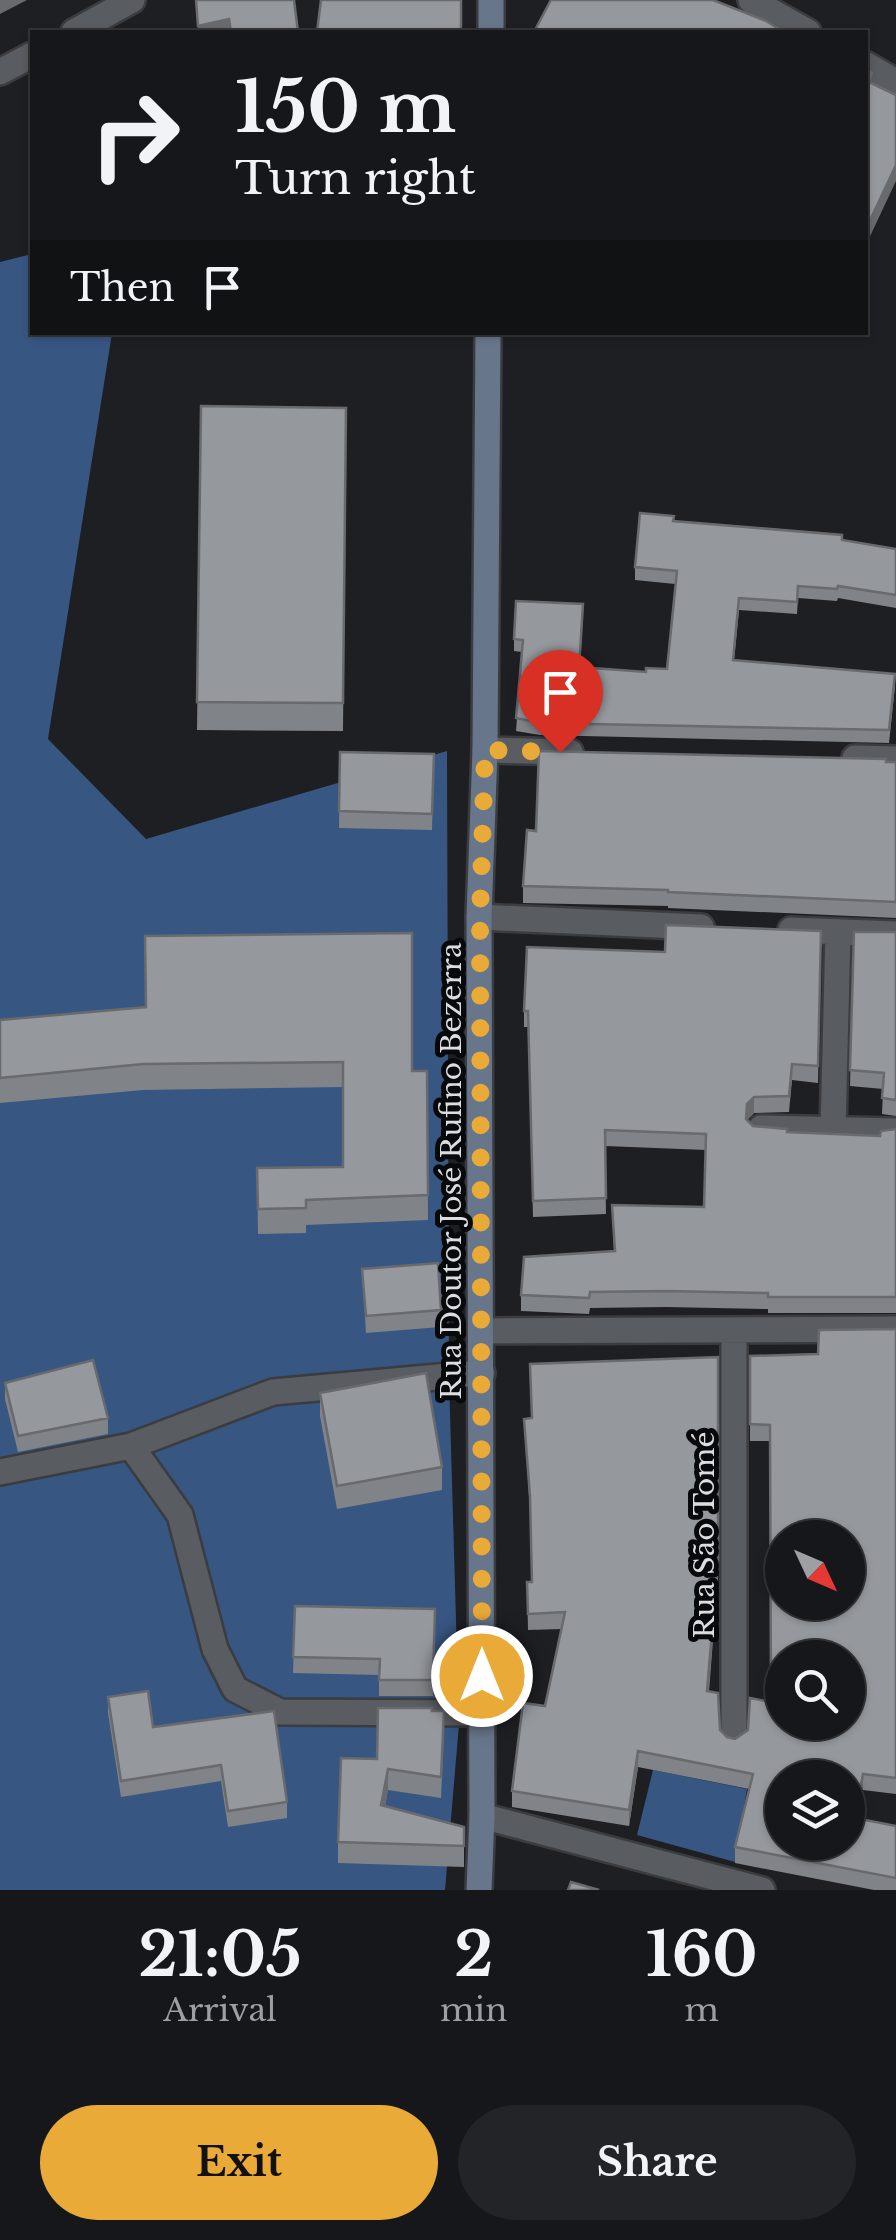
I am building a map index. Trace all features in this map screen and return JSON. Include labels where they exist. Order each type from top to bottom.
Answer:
[{"type":"main road","points":[[491,0],[491,30]]},
{"type":"main road","name":"Rua Doutor José Rufino Bezerra","points":[[479,1890],[480,918],[488,335]]},
{"type":"street","points":[[78,30],[132,0]]},
{"type":"street","points":[[751,0],[804,30]]},
{"type":"street","points":[[0,72],[30,56]]},
{"type":"street","points":[[868,66],[896,82]]},
{"type":"street","points":[[485,750],[602,753]]},
{"type":"street","points":[[837,758],[896,760]]},
{"type":"street","points":[[480,918],[718,927]]},
{"type":"street","points":[[758,929],[896,934]]},
{"type":"street","points":[[833,1130],[838,932]]},
{"type":"street","points":[[760,1128],[896,1131]]},
{"type":"street","points":[[482,1331],[896,1329]]},
{"type":"street","name":"Rua São Tomé","points":[[734,1332],[734,1739]]},
{"type":"street","points":[[0,1472],[131,1446],[273,1392],[482,1372]]},
{"type":"street","points":[[131,1446],[180,1515],[215,1650],[235,1688],[280,1712],[482,1713]]},
{"type":"street","points":[[482,1816],[762,1890]]},
{"type":"shaded area","points":[[30,254],[30,335],[112,335],[48,739],[146,839],[447,751],[449,1378],[459,1724],[445,1890],[0,1890],[0,262]]},
{"type":"shaded area","points":[[653,1770],[747,1789],[735,1862],[637,1835]]},
{"type":"building","points":[[196,0],[294,0],[298,30],[231,30],[229,19],[198,26]]},
{"type":"building","points":[[321,0],[461,0],[461,30],[317,30]]},
{"type":"building","points":[[551,0],[713,0],[781,30],[535,30]]},
{"type":"building","points":[[868,71],[872,73],[869,82],[896,95],[896,165],[868,225]]},
{"type":"building","points":[[201,406],[346,408],[343,703],[197,702]]},
{"type":"building","points":[[640,513],[674,516],[673,521],[842,535],[842,540],[896,549],[896,595],[838,586],[798,586],[797,602],[739,598],[733,660],[895,674],[889,730],[540,723],[516,718],[523,640],[514,639],[516,601],[583,604],[579,667],[646,672],[646,668],[667,669],[677,571],[635,567]]},
{"type":"building","points":[[539,751],[896,762],[896,902],[523,886],[527,830],[536,831]]},
{"type":"building","points":[[340,752],[434,754],[432,814],[339,811]]},
{"type":"building","points":[[666,925],[821,931],[818,1066],[792,1064],[789,1096],[754,1097],[747,1104],[746,1119],[753,1126],[787,1132],[880,1136],[881,1131],[896,1129],[896,1297],[768,1297],[768,1293],[666,1291],[590,1292],[589,1298],[521,1295],[524,1257],[615,1251],[612,1205],[704,1207],[706,1134],[605,1130],[606,1198],[533,1201],[528,1011],[524,1011],[527,947],[665,952]]},
{"type":"building","points":[[854,932],[896,932],[896,1100],[882,1098],[884,1073],[850,1070]]},
{"type":"building","points":[[412,933],[412,1071],[427,1071],[428,1195],[306,1200],[306,1208],[258,1209],[257,1168],[343,1167],[343,1062],[143,1064],[0,1078],[0,1020],[146,1007],[145,936]]},
{"type":"building","points":[[438,1263],[441,1310],[366,1316],[362,1269]]},
{"type":"building","points":[[896,1329],[896,1778],[865,1774],[865,1760],[765,1760],[765,1853],[735,1847],[753,1774],[638,1751],[629,1810],[512,1791],[523,1703],[545,1706],[565,1612],[528,1614],[527,1582],[532,1582],[524,1419],[532,1418],[530,1364],[718,1357],[718,1561],[707,1691],[718,1693],[720,1730],[735,1739],[748,1730],[750,1698],[765,1701],[765,1740],[865,1740],[865,1640],[771,1640],[771,1620],[865,1620],[865,1520],[770,1520],[770,1425],[750,1424],[750,1356],[818,1354],[819,1330]]},
{"type":"building","points":[[93,1360],[108,1418],[18,1436],[5,1383]]},
{"type":"building","points":[[426,1373],[442,1467],[337,1486],[320,1393]]},
{"type":"building","points":[[295,1606],[435,1609],[433,1680],[379,1680],[380,1659],[293,1657]]},
{"type":"building","points":[[148,1691],[153,1727],[274,1711],[287,1802],[228,1811],[221,1765],[121,1781],[108,1697]]},
{"type":"building","points":[[378,1708],[444,1711],[441,1777],[388,1769],[381,1805],[464,1827],[464,1846],[338,1842],[341,1758],[377,1759]]},
{"type":"building","points":[[865,1820],[896,1826],[896,1878],[803,1860],[865,1860]]},
{"type":"building","points":[[571,1882],[599,1890],[568,1890]]},
{"type":"route","points":[[482,1676],[480,918],[485,750],[560,752]]}]
